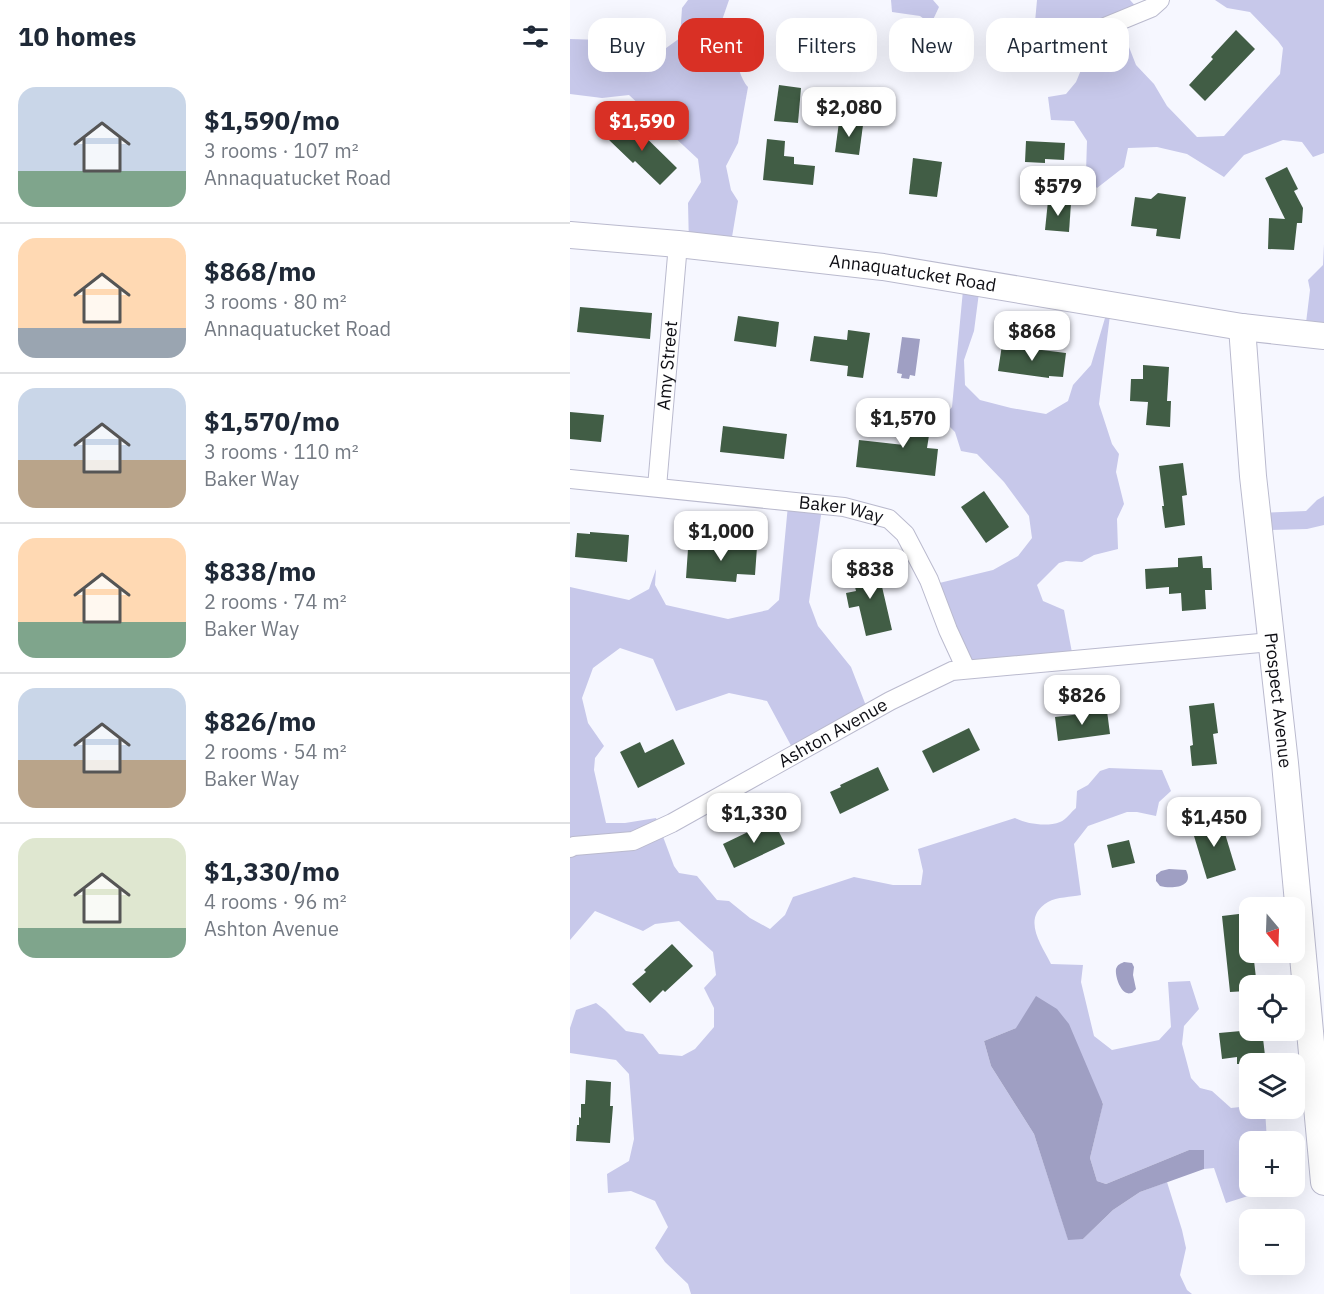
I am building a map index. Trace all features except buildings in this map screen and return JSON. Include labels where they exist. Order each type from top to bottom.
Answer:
[{"type":"street","points":[[1127,18],[1151,8],[1160,0]]},
{"type":"street","name":"Annaquatucket Road","points":[[570,236],[678,244],[883,267],[1242,327],[1324,336]]},
{"type":"street","name":"Amy Street","points":[[657,487],[678,244]]},
{"type":"street","name":"Prospect Avenue","points":[[1242,327],[1252,476],[1319,1073],[1324,1182]]},
{"type":"street","name":"Baker Way","points":[[570,479],[844,507],[890,519],[905,534],[928,580],[966,669]]},
{"type":"street","points":[[966,669],[1271,642]]},
{"type":"street","name":"Ashton Avenue","points":[[570,848],[633,841],[672,823],[890,701],[952,671],[966,669]]},
{"type":"shaded area","points":[[688,0],[729,0],[723,18],[681,18],[682,8]]},
{"type":"shaded area","points":[[891,0],[933,0],[939,7],[934,18],[892,12]]},
{"type":"shaded area","points":[[1037,0],[1130,0],[1141,12],[1129,19],[1035,18]]},
{"type":"shaded area","points":[[1215,0],[1324,0],[1324,153],[1313,157],[1302,142],[1283,140],[1244,155],[1224,177],[1187,154],[1157,147],[1128,148],[1124,167],[1097,188],[1086,172],[1087,141],[1074,121],[1051,120],[1048,97],[1066,94],[1076,82],[1080,72],[1129,72],[1129,47],[1136,65],[1154,84],[1167,106],[1197,137],[1224,136],[1280,74],[1283,48],[1250,12],[1227,8]]},
{"type":"shaded area","points":[[570,39],[588,40],[588,72],[666,72],[666,48],[678,39],[678,72],[740,72],[748,87],[738,143],[726,166],[731,190],[738,201],[730,249],[689,246],[688,203],[701,182],[698,159],[629,95],[602,98],[570,94]]},
{"type":"shaded area","points":[[1324,244],[1324,337],[1305,331],[1310,290],[1308,280],[1323,265]]},
{"type":"shaded area","points":[[980,285],[974,331],[964,360],[965,385],[980,400],[1046,414],[1068,401],[1073,385],[1091,365],[1108,308],[1111,307],[1099,404],[1112,444],[1119,454],[1116,472],[1124,504],[1117,519],[1118,549],[1094,555],[1082,562],[1059,563],[1037,585],[1043,601],[1064,610],[1073,658],[966,670],[931,585],[993,570],[1018,556],[1032,538],[1029,516],[1004,482],[977,454],[961,451],[955,432],[942,419],[952,407],[963,290]]},
{"type":"shaded area","points":[[902,337],[920,339],[915,376],[910,375],[909,379],[901,378],[902,374],[897,373]]},
{"type":"shaded area","points":[[1324,496],[1324,525],[1307,529],[1265,530],[1259,513],[1306,511]]},
{"type":"shaded area","points":[[788,505],[822,508],[809,602],[818,626],[851,667],[868,711],[795,753],[767,701],[729,693],[676,711],[653,659],[620,648],[593,668],[582,698],[588,723],[604,746],[595,758],[594,770],[606,823],[625,823],[656,818],[674,866],[679,873],[697,876],[717,900],[729,901],[750,918],[770,929],[785,915],[793,897],[854,877],[893,885],[921,885],[923,871],[918,849],[1015,818],[1043,825],[1062,821],[1076,808],[1077,791],[1088,785],[1100,771],[1109,768],[1162,770],[1171,791],[1159,802],[1156,816],[1127,812],[1088,826],[1074,844],[1081,895],[1048,902],[1040,908],[1034,923],[1039,940],[1051,964],[1083,965],[1081,982],[1094,1036],[1112,1050],[1159,1040],[1171,1027],[1168,982],[1190,981],[1199,1009],[1184,1026],[1182,1044],[1191,1078],[1200,1088],[1212,1091],[1231,1108],[1239,1107],[1239,1119],[1266,1119],[1266,1131],[1239,1131],[1239,1197],[1245,1197],[1226,1203],[1214,1168],[1204,1169],[1203,1150],[1189,1150],[1106,1184],[1097,1181],[1090,1158],[1103,1103],[1016,1028],[984,1041],[991,1066],[1034,1134],[1068,1239],[1083,1239],[1113,1210],[1140,1192],[1167,1182],[1186,1248],[1180,1275],[1187,1290],[1192,1294],[691,1294],[688,1284],[665,1262],[655,1248],[668,1227],[655,1201],[631,1191],[608,1193],[607,1174],[629,1161],[634,1139],[629,1074],[616,1060],[570,1053],[570,1028],[576,1010],[596,1003],[626,1031],[643,1034],[659,1054],[682,1056],[695,1049],[714,1027],[714,1008],[704,988],[716,975],[713,952],[679,921],[655,924],[643,931],[595,911],[570,940],[570,587],[629,600],[649,589],[656,569],[655,585],[666,605],[728,619],[768,610],[779,600]]},
{"type":"shaded area","points":[[1169,869],[1186,870],[1188,876],[1185,884],[1175,887],[1160,886],[1156,881],[1156,875]]},
{"type":"shaded area","points":[[1124,962],[1132,963],[1134,967],[1136,989],[1132,993],[1124,992],[1117,979],[1116,969]]},
{"type":"shaded area","points":[[1036,996],[1057,1009],[1069,1024],[1103,1104],[1090,1158],[1097,1181],[1106,1184],[1189,1150],[1204,1150],[1204,1169],[1140,1192],[1113,1210],[1083,1239],[1068,1240],[1034,1134],[991,1066],[984,1041],[1016,1028]]}]
